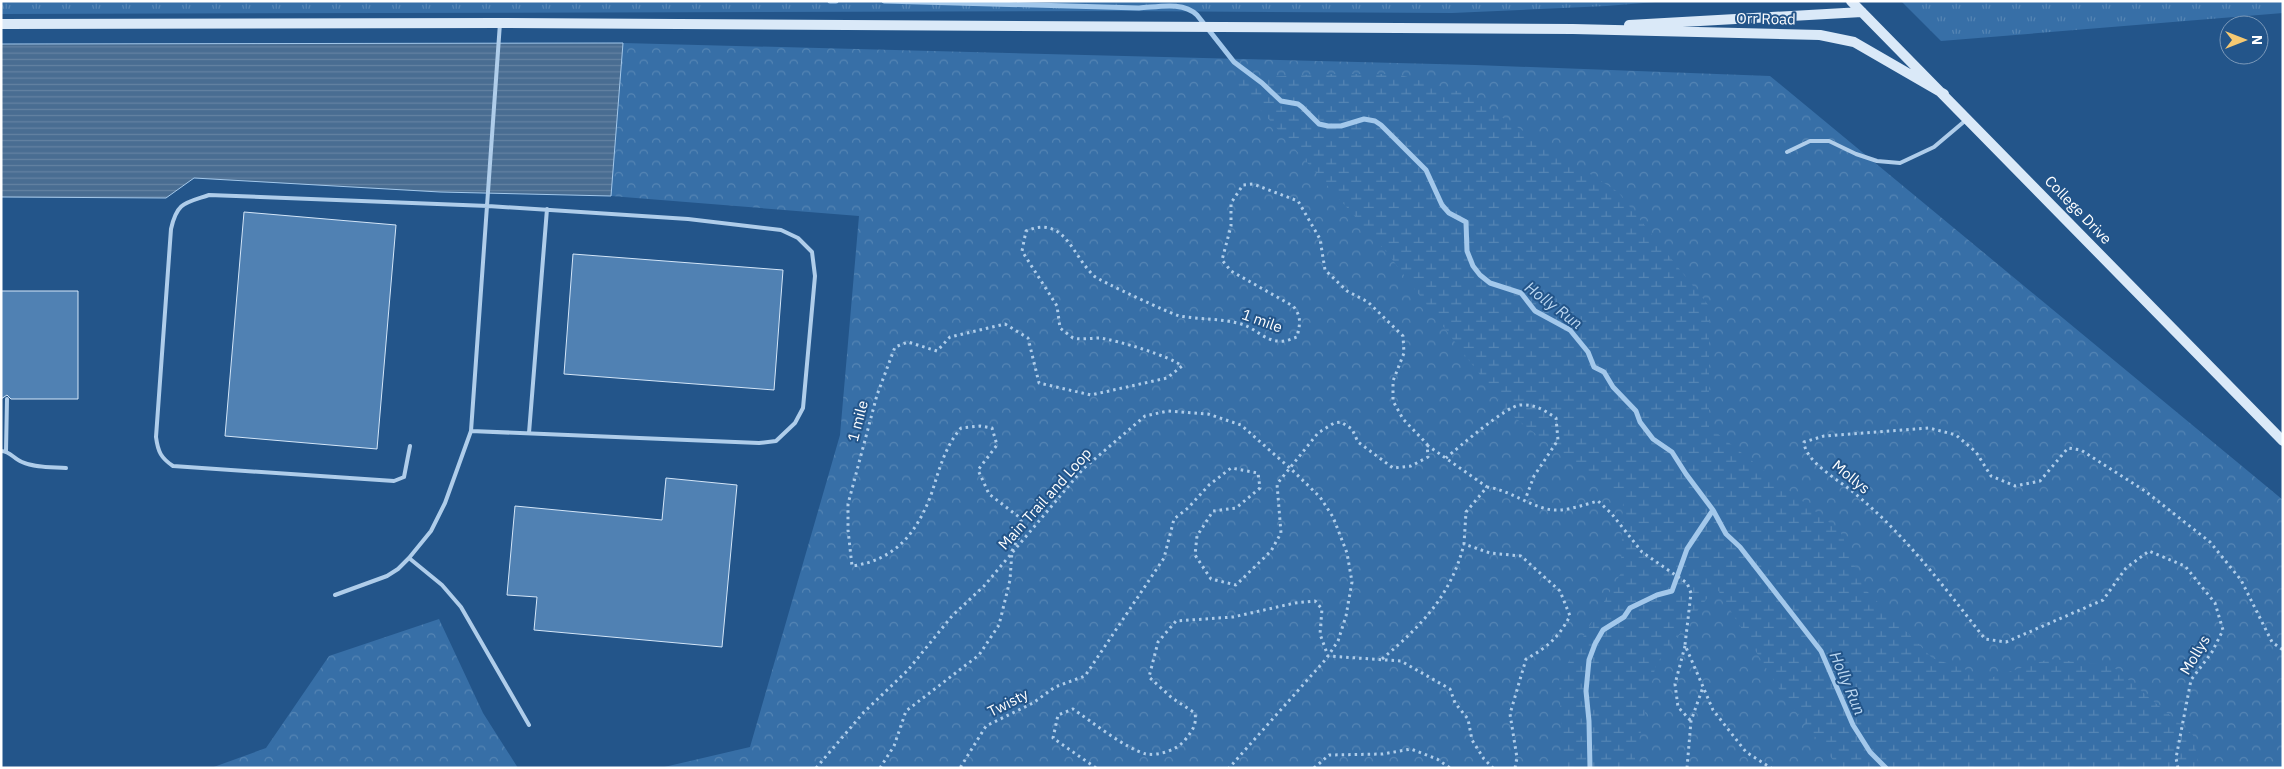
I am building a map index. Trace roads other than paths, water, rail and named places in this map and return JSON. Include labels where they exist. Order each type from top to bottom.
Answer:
[{"type":"street","name":"College Drive","points":[[1851,1],[2283,441]]},
{"type":"street","name":"Orr Road","points":[[1573,29],[1691,20],[1862,12]]},
{"type":"street","name":"Orr Road","points":[[1,24],[500,23],[1573,29],[1837,37],[1854,42],[1873,52],[1944,94]]},
{"type":"lane","points":[[335,594],[387,576],[398,569],[431,531],[471,431],[500,23]]},
{"type":"lane","points":[[1787,152],[1810,141],[1829,140],[1856,154],[1878,161],[1900,163],[1934,147],[1968,119]]},
{"type":"lane","points":[[410,446],[404,477],[394,481],[173,466],[163,459],[158,451],[156,437],[171,229],[174,213],[185,203],[210,195],[488,206],[688,218],[782,230],[798,238],[812,252],[815,276],[802,408],[795,423],[776,440],[759,443],[471,431]]},
{"type":"lane","points":[[529,433],[547,210]]},
{"type":"lane","points":[[7,399],[4,451],[21,462],[66,468]]},
{"type":"lane","points":[[408,558],[442,585],[461,607],[529,725]]},
{"type":"waterway","name":"Holly Run","points":[[830,1],[836,1]]},
{"type":"waterway","name":"Holly Run","points":[[884,1],[1139,8],[1178,6],[1197,15],[1234,62],[1262,83],[1281,101],[1298,104],[1319,124],[1341,126],[1364,119],[1375,121],[1381,125],[1426,170],[1442,205],[1449,213],[1466,222],[1467,251],[1473,266],[1480,275],[1490,283],[1521,293],[1535,311],[1570,330],[1588,352],[1594,367],[1604,372],[1613,387],[1636,411],[1640,422],[1653,439],[1672,452],[1713,510],[1726,534],[1740,547],[1821,651],[1853,725],[1870,752],[1886,768]]},
{"type":"waterway","points":[[1590,768],[1586,691],[1589,660],[1595,644],[1603,630],[1624,617],[1630,608],[1657,595],[1672,591],[1687,549],[1713,510]]}]
